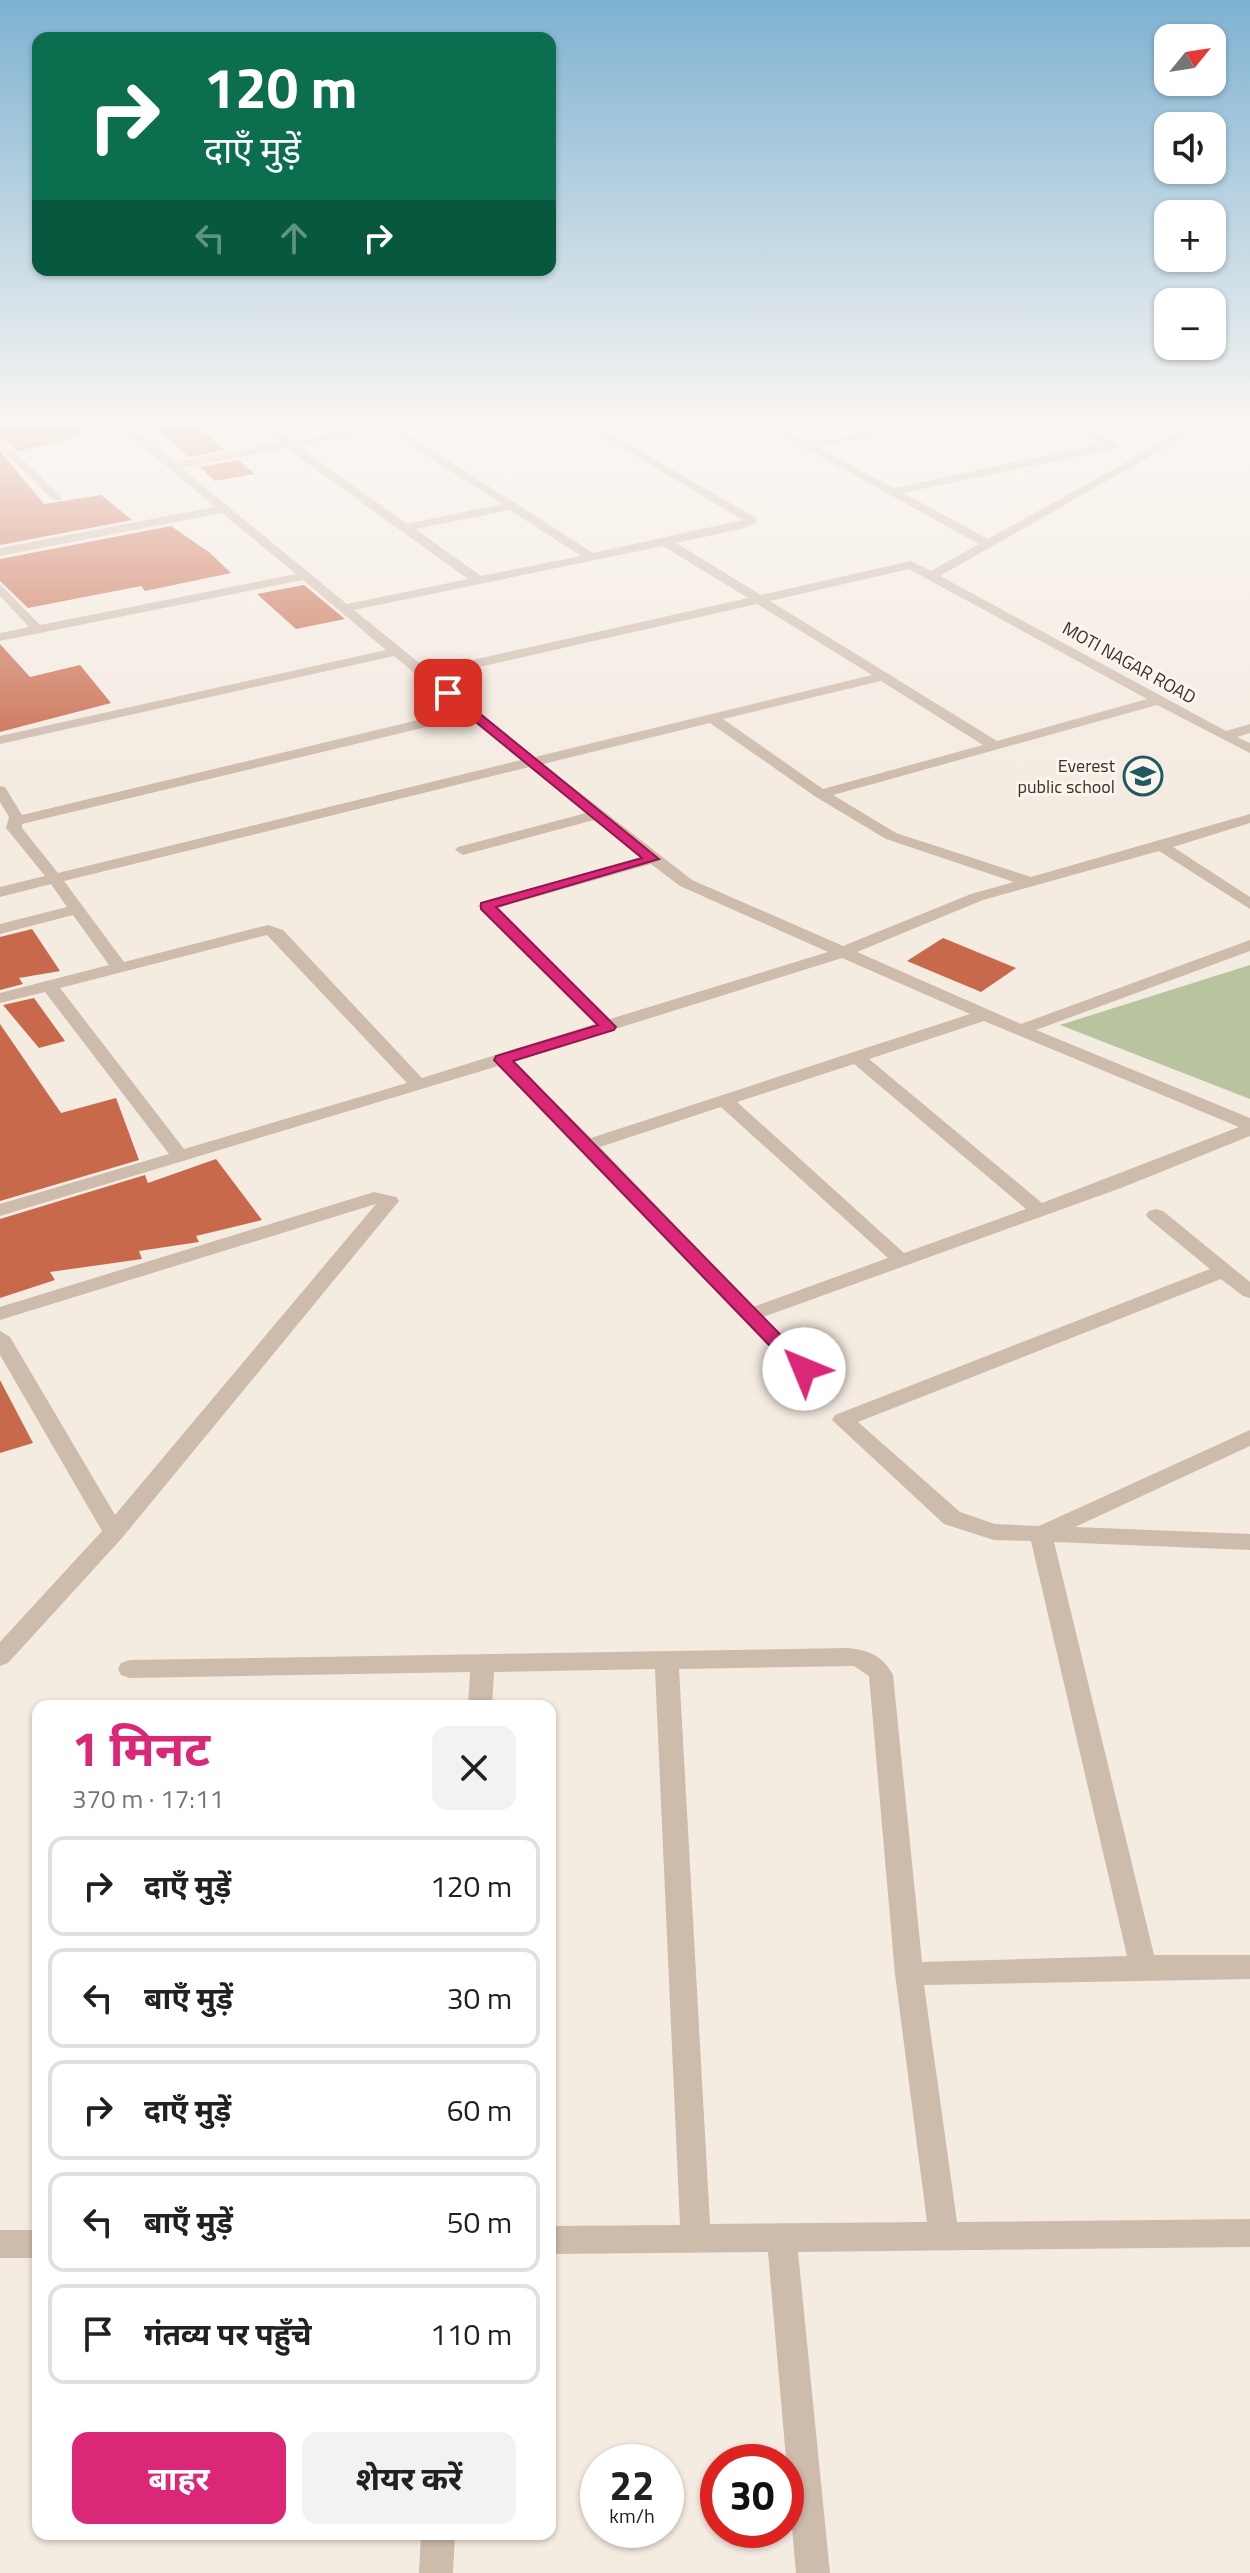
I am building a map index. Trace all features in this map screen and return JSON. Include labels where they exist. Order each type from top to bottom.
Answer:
[{"type":"street","points":[[0,552],[36,545]]},
{"type":"street","points":[[269,545],[652,859],[707,895],[1250,1127]]},
{"type":"street","points":[[429,545],[478,580]]},
{"type":"street","points":[[572,545],[591,557]]},
{"type":"street","points":[[346,608],[651,545]]},
{"type":"street","points":[[671,545],[997,747]]},
{"type":"street","points":[[932,575],[983,545]]},
{"type":"street","name":"MOTI NAGAR ROAD","points":[[425,675],[905,566],[917,567],[1250,749]]},
{"type":"street","points":[[0,637],[306,576]]},
{"type":"street","points":[[0,588],[37,629]]},
{"type":"street","points":[[0,740],[398,651]]},
{"type":"street","points":[[0,892],[885,676]]},
{"type":"street","points":[[821,794],[1159,700]]},
{"type":"street","points":[[15,821],[471,712]]},
{"type":"street","points":[[712,718],[821,794],[891,836],[1027,881]]},
{"type":"street","points":[[1225,736],[1250,728]]},
{"type":"street","points":[[0,790],[16,817],[14,828],[18,835],[55,879],[119,967]]},
{"type":"street","points":[[463,850],[597,815]]},
{"type":"street","points":[[0,1210],[608,1027],[843,952],[963,902],[1027,881],[1161,846],[1250,818]]},
{"type":"street","points":[[1161,846],[1250,904]]},
{"type":"street","points":[[608,1027],[486,906],[652,859]]},
{"type":"street","points":[[0,929],[77,909]]},
{"type":"street","points":[[0,998],[256,931],[277,933],[419,1085]]},
{"type":"street","points":[[1023,1029],[1250,945]]},
{"type":"street","points":[[49,985],[180,1156]]},
{"type":"street","points":[[588,1145],[985,1015]]},
{"type":"street","points":[[858,1058],[1038,1210]]},
{"type":"street","points":[[502,1060],[804,1369]]},
{"type":"street","points":[[725,1101],[902,1261]]},
{"type":"street","points":[[749,1315],[1183,1158],[1250,1127]]},
{"type":"street","points":[[0,1314],[374,1198],[389,1201],[114,1532],[0,1657]]},
{"type":"street","points":[[1156,1215],[1250,1292]]},
{"type":"street","points":[[1223,1271],[843,1420],[952,1518],[994,1532],[1250,1542]]},
{"type":"street","points":[[0,1337],[114,1532]]},
{"type":"street","points":[[1041,1534],[1250,1437]]},
{"type":"street","points":[[1041,1534],[1143,1967]]},
{"type":"street","points":[[130,1669],[848,1657],[874,1663],[881,1675],[909,1974],[944,2236]]},
{"type":"street","points":[[667,1661],[696,2239]]},
{"type":"street","points":[[480,1700],[482,1665]]},
{"type":"street","points":[[909,1974],[1250,1967]]},
{"type":"street","points":[[556,2240],[1250,2233]]},
{"type":"street","points":[[782,2238],[813,2573]]},
{"type":"street","points":[[0,2244],[32,2244]]},
{"type":"street","points":[[436,2573],[438,2540]]},
{"type":"green space","points":[[1250,965],[1250,1099],[1060,1025]]},
{"type":"building","points":[[72,545],[199,545],[231,573],[145,591],[141,586],[28,608],[0,581],[0,559]]},
{"type":"building","points":[[304,585],[345,619],[296,629],[257,594]]},
{"type":"building","points":[[0,644],[30,677],[80,665],[111,703],[0,732]]},
{"type":"building","points":[[32,929],[60,971],[19,978],[23,984],[0,990],[0,937]]},
{"type":"building","points":[[943,938],[1016,968],[981,992],[907,961]]},
{"type":"building","points":[[34,998],[65,1041],[39,1048],[3,1005]]},
{"type":"building","points":[[0,1024],[61,1113],[116,1098],[139,1160],[0,1201]]},
{"type":"building","points":[[216,1159],[262,1220],[196,1236],[199,1242],[139,1251],[142,1259],[50,1272],[55,1280],[0,1298],[0,1219],[145,1175],[148,1183]]},
{"type":"building","points":[[0,1380],[33,1443],[0,1453]]},
{"type":"place","name":"Everest public school","points":[[1143,776]]},
{"type":"route","points":[[448,693],[652,859],[486,906],[608,1027],[502,1060],[804,1369]]}]
